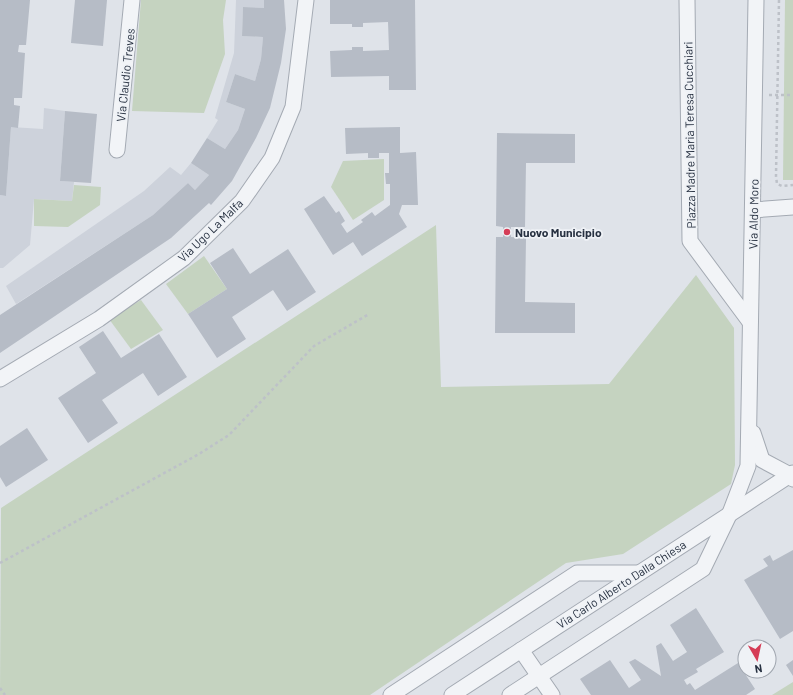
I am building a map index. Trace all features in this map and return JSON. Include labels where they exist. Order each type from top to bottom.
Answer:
[{"type":"street","name":"Via Claudio Treves","points":[[117,150],[132,0]]},
{"type":"street","name":"Via Ugo La Malfa","points":[[0,379],[99,319],[184,258],[242,201],[272,158],[293,107],[306,0]]},
{"type":"street","name":"Piazza Madre Maria Teresa Cucchiari","points":[[687,0],[690,241],[750,322]]},
{"type":"street","name":"Via Aldo Moro","points":[[510,695],[703,569],[730,513],[748,466],[750,423],[750,322],[756,2]]},
{"type":"street","points":[[753,210],[793,207]]},
{"type":"street","name":"Via Aldo Moro","points":[[750,423],[762,460],[792,476]]},
{"type":"street","name":"Via Carlo Alberto Dalla Chiesa","points":[[452,695],[730,513],[792,476]]},
{"type":"street","points":[[391,695],[577,573],[639,573]]},
{"type":"street","points":[[521,650],[552,695]]},
{"type":"path","points":[[779,0],[777,184],[782,186],[793,185]]},
{"type":"path","points":[[755,94],[793,96]]},
{"type":"path","points":[[0,563],[199,454],[229,435],[314,346],[369,314]]},
{"type":"path","points":[[0,688],[5,695]]},
{"type":"shaded area","points":[[236,0],[264,0],[264,8],[243,7],[242,36],[263,37],[261,59],[255,81],[235,74],[226,102],[245,109],[238,130],[225,149],[207,138],[218,120],[215,118],[234,53]]},
{"type":"shaded area","points":[[44,108],[65,111],[60,181],[74,182],[72,201],[34,199],[30,245],[3,268],[0,268],[0,195],[6,196],[11,127],[43,129]]},
{"type":"shaded area","points":[[191,163],[209,175],[195,190],[188,183],[153,215],[16,304],[6,286],[144,191],[170,167],[181,175]]},
{"type":"green space","points":[[141,0],[226,0],[223,20],[225,54],[204,113],[132,111]]},
{"type":"green space","points":[[785,0],[793,0],[793,180],[783,180]]},
{"type":"green space","points":[[384,159],[384,200],[353,220],[331,187],[343,161]]},
{"type":"green space","points":[[74,185],[101,187],[100,205],[68,227],[34,226],[34,199],[72,201]]},
{"type":"green space","points":[[436,225],[441,387],[609,384],[696,275],[734,328],[735,465],[731,484],[623,554],[566,563],[370,695],[0,695],[1,508]]},
{"type":"green space","points":[[204,256],[227,289],[188,314],[166,284]]},
{"type":"green space","points":[[141,300],[163,330],[131,349],[109,319]]},
{"type":"green space","points":[[793,682],[793,695],[772,695]]},
{"type":"building","points":[[0,0],[30,0],[26,45],[19,45],[18,52],[25,53],[22,98],[14,98],[14,105],[20,106],[18,128],[11,127],[6,196],[0,195]]},
{"type":"building","points":[[75,0],[107,0],[103,46],[71,43]]},
{"type":"building","points":[[264,0],[284,0],[286,29],[281,63],[270,108],[256,138],[232,181],[211,205],[209,203],[171,238],[0,353],[0,315],[153,215],[188,183],[195,190],[209,175],[191,163],[207,138],[225,149],[238,130],[245,109],[226,102],[235,74],[255,81],[261,59],[263,37],[242,36],[243,7],[264,8]]},
{"type":"building","points":[[330,0],[415,0],[416,90],[389,90],[389,76],[331,77],[330,51],[352,50],[352,47],[363,47],[363,51],[389,50],[388,22],[363,23],[363,27],[352,27],[352,24],[330,24]]},
{"type":"building","points":[[65,111],[97,114],[91,183],[60,181]]},
{"type":"building","points":[[400,127],[400,153],[416,152],[418,205],[402,205],[399,214],[407,227],[362,256],[353,242],[333,255],[304,209],[324,196],[336,213],[339,211],[345,221],[341,224],[347,233],[363,222],[361,220],[372,212],[375,216],[390,205],[390,184],[386,184],[385,173],[389,173],[389,153],[379,153],[379,158],[368,158],[368,153],[346,154],[345,128]]},
{"type":"building","name":"Nuovo Municipio","points":[[497,133],[575,134],[575,163],[526,163],[525,227],[511,227],[511,237],[526,238],[525,302],[575,303],[575,333],[495,333],[496,237],[503,237],[503,227],[496,226]]},
{"type":"building","points":[[233,248],[250,274],[288,249],[316,292],[287,311],[273,290],[232,317],[246,339],[217,358],[188,314],[227,289],[210,263]]},
{"type":"building","points":[[103,331],[121,358],[159,334],[187,377],[158,396],[143,373],[102,400],[118,423],[88,443],[58,398],[96,373],[79,347]]},
{"type":"building","points":[[27,428],[48,460],[6,487],[0,477],[0,446]]},
{"type":"building","points":[[793,550],[793,631],[780,639],[744,580],[768,566],[763,559],[770,555],[773,561]]},
{"type":"building","points":[[696,608],[724,652],[696,669],[698,672],[684,680],[687,685],[690,683],[695,690],[737,664],[737,679],[748,679],[755,689],[746,695],[591,695],[580,679],[610,660],[629,688],[641,680],[629,662],[635,659],[661,676],[656,646],[661,643],[673,661],[687,652],[670,625]]},
{"type":"building","points":[[793,660],[793,676],[786,665]]},
{"type":"place","name":"Nuovo Municipio","points":[[507,232]]}]
